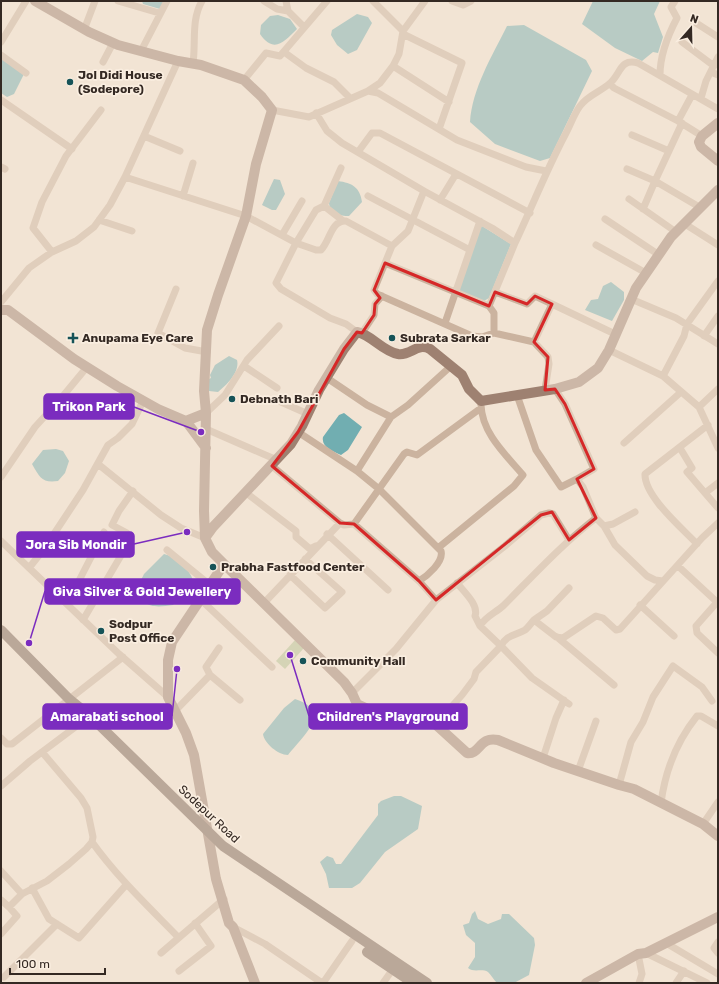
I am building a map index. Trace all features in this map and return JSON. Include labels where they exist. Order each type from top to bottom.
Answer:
[{"type":"main road","name":"Sodepur Road","points":[[1,630],[69,699],[90,716],[223,846],[427,983]]},
{"type":"main road","points":[[281,886],[281,892],[414,983]]},
{"type":"street","points":[[1,42],[26,1]]},
{"type":"street","points":[[35,1],[84,30],[113,43],[178,61],[193,63],[244,80],[262,97],[272,110],[309,117],[368,91],[380,83],[393,66],[399,54],[403,32],[425,1]]},
{"type":"street","points":[[84,30],[95,1]]},
{"type":"street","points":[[118,1],[130,3],[159,13]]},
{"type":"street","points":[[141,51],[159,13],[163,10],[167,1]]},
{"type":"street","points":[[193,63],[195,19],[202,1]]},
{"type":"street","points":[[264,1],[277,9],[288,11]]},
{"type":"street","points":[[286,1],[288,11],[304,27]]},
{"type":"street","points":[[244,80],[262,56],[270,53],[280,56],[327,1]]},
{"type":"street","points":[[373,1],[403,32],[462,63],[439,129]]},
{"type":"street","points":[[452,1],[463,5],[471,1]]},
{"type":"street","points":[[660,75],[660,63],[670,29],[676,18],[671,7],[675,1]]},
{"type":"street","points":[[693,21],[718,37]]},
{"type":"street","points":[[682,42],[718,75]]},
{"type":"street","points":[[103,62],[113,43]]},
{"type":"street","points":[[284,52],[306,68],[334,82],[350,98]]},
{"type":"street","points":[[1,55],[26,73]]},
{"type":"street","points":[[701,98],[718,57]]},
{"type":"street","points":[[1,302],[29,268],[52,252],[76,241],[94,227],[126,178],[178,61]]},
{"type":"street","points":[[489,306],[515,243],[541,189],[546,171],[580,106],[589,97],[610,84],[626,62],[631,61],[660,75],[718,109]]},
{"type":"street","points":[[393,66],[449,102]]},
{"type":"street","points":[[610,84],[614,88],[680,122],[702,136]]},
{"type":"street","points":[[368,91],[378,93],[456,140],[526,168],[546,171]]},
{"type":"street","points":[[643,209],[692,95]]},
{"type":"street","points":[[1,100],[72,149]]},
{"type":"street","points":[[52,252],[33,228],[42,202],[66,156],[101,110]]},
{"type":"street","points":[[272,110],[256,164],[246,216],[207,330],[204,391],[206,413],[204,512],[205,538],[212,552],[329,666],[352,693],[357,704],[394,722],[399,722],[412,710],[421,710],[467,753],[473,753],[482,743],[491,739],[618,785],[634,789],[703,824],[718,836]]},
{"type":"street","points":[[316,113],[327,131],[358,152],[424,191],[480,221],[515,243]]},
{"type":"street","points":[[718,123],[702,136],[699,142],[701,146],[718,161]]},
{"type":"street","points":[[358,152],[372,133],[380,132],[530,213]]},
{"type":"street","points":[[632,135],[669,151]]},
{"type":"street","points":[[144,136],[180,151]]},
{"type":"street","points":[[183,196],[193,163]]},
{"type":"street","points":[[341,168],[324,206],[316,210],[296,243],[276,283],[280,289],[330,318],[346,324],[398,354],[409,353],[418,347],[424,346],[451,366],[462,376],[481,405],[488,430],[496,443],[523,475],[514,486],[438,548]]},
{"type":"street","points":[[627,169],[655,181],[701,208]]},
{"type":"street","points":[[440,200],[456,174]]},
{"type":"street","points":[[126,178],[246,216],[296,243],[316,250],[320,250],[335,224],[342,220]]},
{"type":"street","points":[[354,524],[404,454],[408,452],[417,455],[481,405],[517,395],[550,390],[579,382],[598,368],[609,350],[631,299],[646,272],[676,232],[718,190]]},
{"type":"street","points":[[424,191],[405,235],[392,246],[374,290],[382,296],[472,336],[482,337],[494,333],[534,342],[548,357],[550,390],[565,404],[594,469],[561,487],[536,450],[517,395]]},
{"type":"street","points":[[368,196],[470,250]]},
{"type":"street","points":[[629,199],[676,232]]},
{"type":"street","points":[[282,235],[302,201]]},
{"type":"street","points":[[324,206],[342,220],[392,246]]},
{"type":"street","points":[[605,219],[659,255]]},
{"type":"street","points":[[99,220],[132,232]]},
{"type":"street","points":[[445,323],[454,292],[480,221]]},
{"type":"street","points":[[684,224],[718,245]]},
{"type":"street","points":[[596,245],[646,272]]},
{"type":"street","points":[[385,264],[489,306],[494,313],[494,333]]},
{"type":"street","points":[[663,376],[681,343],[687,324],[718,281]]},
{"type":"street","points":[[176,289],[158,333],[185,348],[207,352]]},
{"type":"street","points":[[495,292],[527,304],[535,296],[615,334]]},
{"type":"street","points":[[205,538],[245,492],[274,463],[298,432],[344,349],[374,315],[375,304],[382,296]]},
{"type":"street","points":[[631,299],[687,324],[718,344]]},
{"type":"street","points":[[534,342],[552,304]]},
{"type":"street","points":[[1,310],[8,310],[27,322],[87,367],[143,401],[186,421],[206,448]]},
{"type":"street","points":[[704,336],[718,316]]},
{"type":"street","points":[[186,421],[206,413],[225,395],[247,360],[280,326]]},
{"type":"street","points":[[609,350],[663,376],[699,407],[718,448]]},
{"type":"street","points":[[244,366],[277,388]]},
{"type":"street","points":[[357,471],[391,417],[408,405],[451,366]]},
{"type":"street","points":[[1,477],[35,427],[87,367]]},
{"type":"street","points":[[327,378],[367,405],[391,417]]},
{"type":"street","points":[[699,407],[718,388]]},
{"type":"street","points":[[624,443],[681,392]]},
{"type":"street","points":[[29,568],[44,549],[98,464],[108,445],[118,438],[132,424],[143,401]]},
{"type":"street","points":[[281,402],[308,414]]},
{"type":"street","points":[[697,544],[650,493],[644,481],[645,474],[708,425]]},
{"type":"street","points":[[206,429],[274,463],[340,523],[344,525],[354,524],[419,581],[436,600]]},
{"type":"street","points":[[298,432],[357,471],[379,489],[441,551],[441,558],[419,581]]},
{"type":"street","points":[[680,448],[692,468],[687,472],[718,508]]},
{"type":"street","points":[[98,464],[134,491],[161,515],[181,528],[205,538]]},
{"type":"street","points":[[577,479],[583,487],[596,518],[604,526],[615,545],[647,576],[655,580],[663,581]]},
{"type":"street","points":[[705,493],[718,483]]},
{"type":"street","points":[[83,620],[129,542],[127,532],[112,525],[119,511],[134,491]]},
{"type":"street","points":[[245,492],[296,531],[296,537],[310,549],[316,546]]},
{"type":"street","points":[[604,526],[613,524],[634,512]]},
{"type":"street","points":[[352,693],[396,649],[436,600],[505,546],[541,515],[549,513],[553,514],[568,540]]},
{"type":"street","points":[[480,626],[483,621],[501,607],[568,540],[596,518]]},
{"type":"street","points":[[264,603],[316,546],[340,523]]},
{"type":"street","points":[[556,637],[563,638],[596,616],[603,618],[616,630],[620,629],[640,605],[718,523]]},
{"type":"street","points":[[67,604],[104,532]]},
{"type":"street","points":[[328,534],[388,590]]},
{"type":"street","points":[[1,541],[83,620],[168,696],[186,733],[194,755],[216,879],[224,899],[229,923],[233,927],[265,944],[323,983],[352,941]]},
{"type":"street","points":[[167,550],[210,585]]},
{"type":"street","points":[[290,574],[325,608],[342,592],[305,559]]},
{"type":"street","points":[[168,696],[168,660],[172,642],[224,564]]},
{"type":"street","points":[[678,566],[718,602],[695,629],[697,633],[718,653]]},
{"type":"street","points":[[457,583],[475,606],[475,616],[480,626],[532,678],[566,702],[556,718],[543,758]]},
{"type":"street","points":[[436,724],[462,695],[474,679],[476,672],[501,646],[504,640],[512,634],[524,630],[534,620],[547,611],[569,588]]},
{"type":"street","points":[[200,599],[272,667]]},
{"type":"street","points":[[640,605],[674,636]]},
{"type":"street","points":[[534,620],[614,685]]},
{"type":"street","points":[[219,648],[206,667],[210,675],[240,700]]},
{"type":"street","points":[[1,738],[7,744],[12,744],[124,657]]},
{"type":"street","points":[[618,785],[632,742],[643,722],[653,697],[673,666],[702,687],[712,701]]},
{"type":"street","points":[[175,711],[210,675]]},
{"type":"street","points":[[1,786],[42,752],[90,716]]},
{"type":"street","points":[[661,803],[664,785],[674,757],[682,737],[691,724],[697,716],[701,716],[718,726]]},
{"type":"street","points":[[578,771],[596,721]]},
{"type":"street","points":[[9,907],[22,894],[47,882],[86,849],[92,842],[93,837],[87,808],[81,798],[42,752]]},
{"type":"street","points":[[703,824],[718,802]]},
{"type":"street","points":[[92,842],[126,885],[178,937]]},
{"type":"street","points":[[1,871],[22,894]]},
{"type":"street","points":[[32,888],[49,919],[79,938],[126,885]]},
{"type":"street","points":[[162,953],[194,923],[224,899]]},
{"type":"street","points":[[1,900],[17,916],[1,934]]},
{"type":"street","points":[[586,983],[642,953],[717,920]]},
{"type":"street","points":[[179,971],[211,946],[194,923]]},
{"type":"street","points":[[4,977],[57,924]]},
{"type":"street","points":[[233,927],[255,983]]},
{"type":"street","points":[[718,942],[714,948],[718,953]]},
{"type":"street","points":[[666,943],[718,974]]},
{"type":"street","points":[[642,953],[684,971],[707,983]]},
{"type":"street","points":[[639,983],[642,974],[642,953]]},
{"type":"street","points":[[383,983],[393,969]]},
{"type":"street","points":[[676,983],[684,971]]},
{"type":"highlighted area","points":[[385,263],[489,306],[495,292],[527,304],[535,296],[540,297],[552,304],[534,342],[548,357],[545,390],[555,389],[565,404],[594,469],[577,479],[596,518],[569,540],[552,512],[541,515],[436,600],[419,581],[354,524],[340,523],[272,466],[298,432],[344,349],[357,332],[362,333],[374,315],[375,304],[380,298],[374,290]]},
{"type":"green space","points":[[295,640],[304,648],[285,669],[276,661]]},
{"type":"water","points":[[142,1],[168,1],[160,9],[143,4]]},
{"type":"water","points":[[593,1],[660,1],[654,14],[663,37],[658,53],[653,52],[642,61],[615,48],[582,24]]},
{"type":"water","points":[[357,14],[368,17],[372,23],[357,50],[348,54],[337,45],[331,35],[332,30]]},
{"type":"water","points":[[278,15],[290,19],[297,29],[283,42],[274,45],[265,40],[260,34],[261,25],[270,16]]},
{"type":"water","points":[[524,25],[586,60],[592,71],[550,158],[540,161],[495,144],[470,122],[479,85],[489,61],[507,26]]},
{"type":"water","points":[[1,58],[24,74],[14,94],[7,97],[1,93]]},
{"type":"water","points":[[274,179],[280,180],[285,194],[276,210],[272,210],[262,205]]},
{"type":"water","points":[[338,181],[347,183],[357,189],[361,197],[362,202],[349,216],[336,214],[330,207],[329,203]]},
{"type":"water","points":[[482,226],[511,244],[489,298],[484,301],[460,291],[457,285],[477,229]]},
{"type":"water","points":[[611,282],[624,292],[624,300],[612,321],[585,310],[591,300],[598,299],[603,286]]},
{"type":"water","points":[[229,356],[237,360],[237,369],[235,374],[218,392],[209,391],[209,379],[211,378],[210,375],[215,365]]},
{"type":"water","points":[[344,413],[362,427],[348,450],[341,455],[326,446],[323,437],[339,415]]},
{"type":"water","points":[[56,449],[63,451],[69,461],[65,473],[58,481],[48,481],[40,476],[32,464],[43,450]]},
{"type":"water","points":[[164,554],[182,564],[189,572],[193,580],[173,605],[154,606],[142,599],[138,586],[144,574]]},
{"type":"water","points":[[295,699],[306,704],[312,710],[314,717],[307,733],[288,755],[276,751],[269,745],[263,734],[284,708]]},
{"type":"water","points":[[394,796],[401,796],[422,806],[418,829],[385,852],[360,883],[352,888],[329,888],[326,874],[320,862],[327,856],[333,858],[336,864],[341,864],[378,815],[378,804],[381,801]]},
{"type":"water","points":[[475,911],[478,919],[488,924],[501,919],[502,914],[509,914],[534,938],[535,945],[529,975],[514,983],[497,983],[488,972],[468,968],[475,957],[475,943],[466,935],[463,925],[469,923],[472,914]]},
{"type":"place","name":"Jol Didi House (Sodepore)","points":[[70,82]]},
{"type":"place","name":"Anupama Eye Care","points":[[73,338]]},
{"type":"place","name":"Subrata Sarkar","points":[[392,338]]},
{"type":"place","name":"Debnath Bari","points":[[232,399]]},
{"type":"place","name":"Trikon Park","points":[[201,432]]},
{"type":"place","name":"Jora Sib Mondir","points":[[187,532]]},
{"type":"place","name":"Prabha Fastfood Center","points":[[213,567]]},
{"type":"place","name":"Sodpur Post Office","points":[[101,631]]},
{"type":"place","name":"Giva Silver & Gold Jewellery","points":[[29,643]]},
{"type":"place","name":"Children's Playground","points":[[290,655]]},
{"type":"place","name":"Community Hall","points":[[303,661]]},
{"type":"place","name":"Amarabati school","points":[[177,669]]}]
